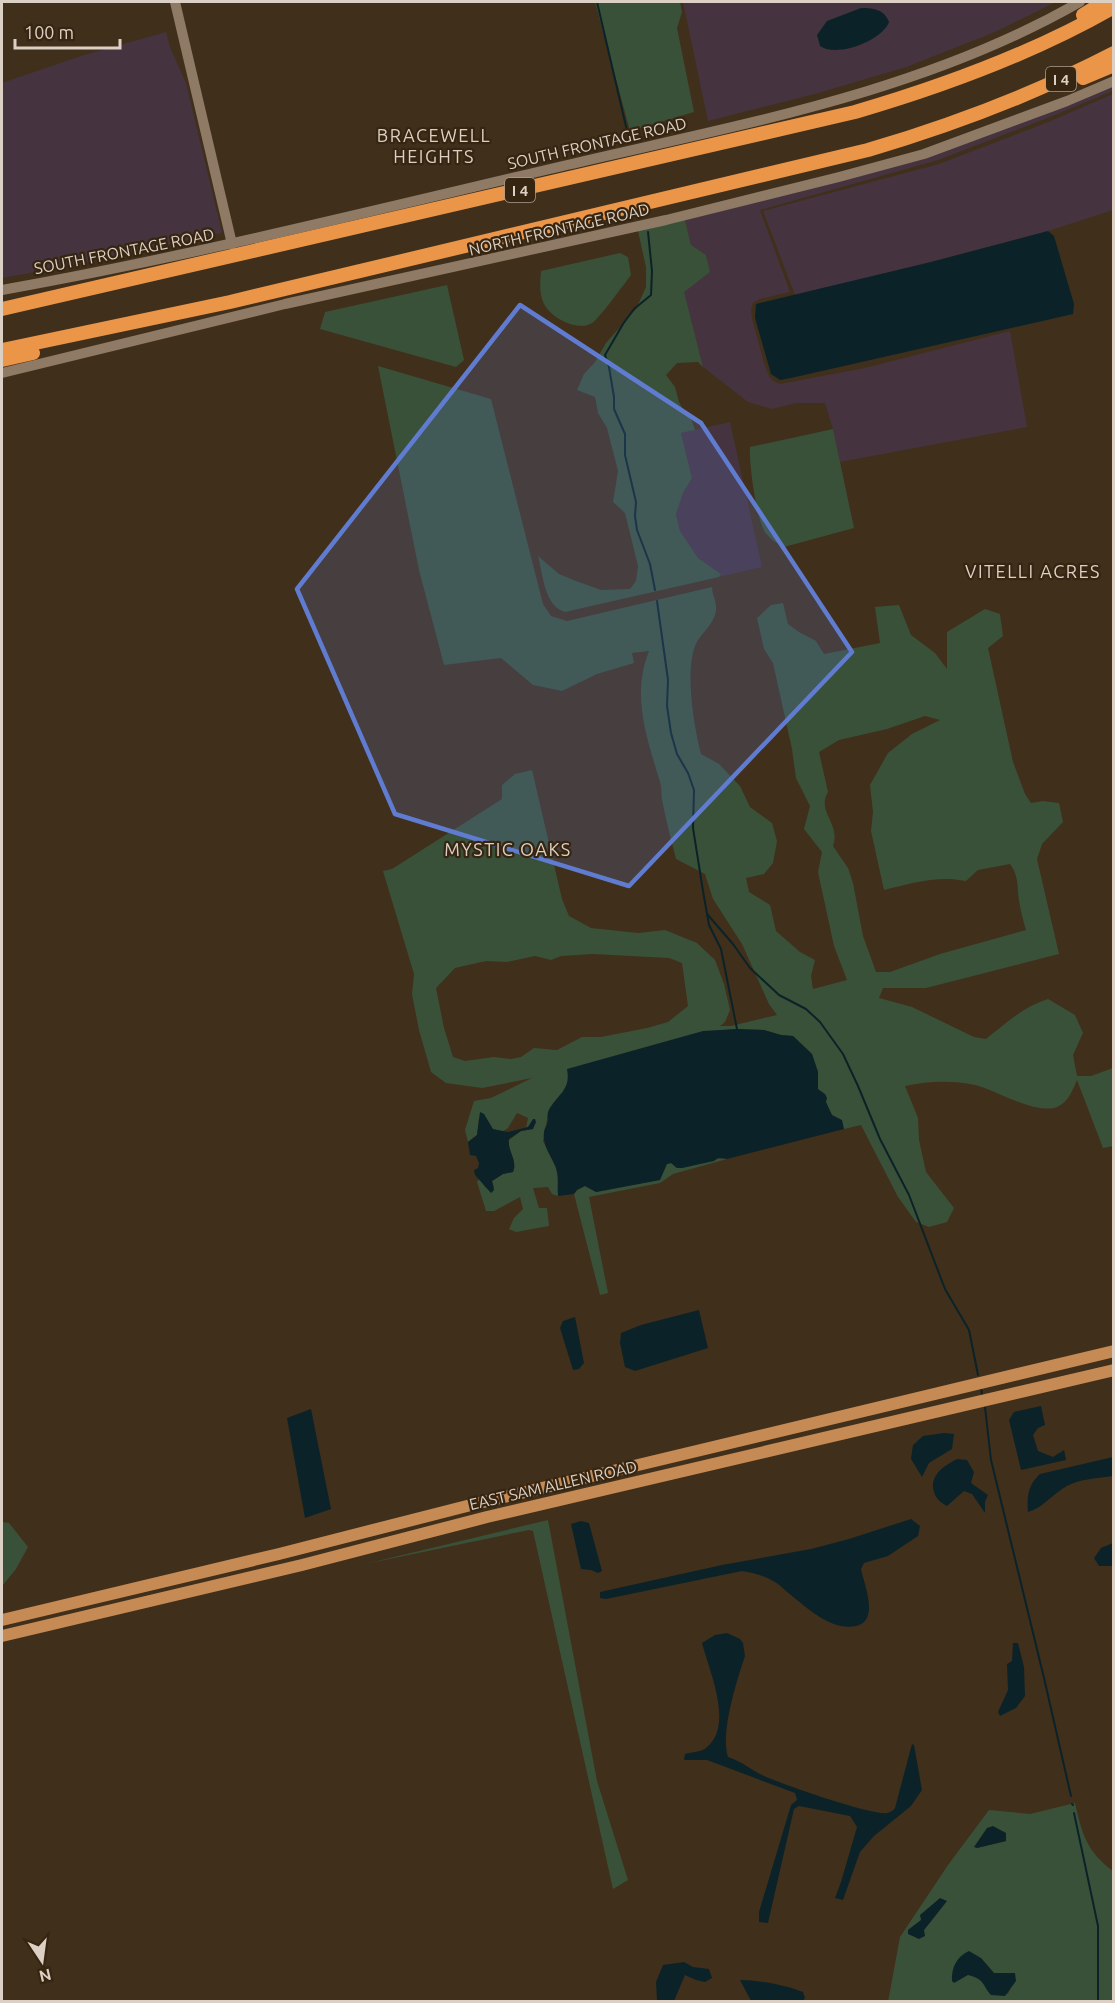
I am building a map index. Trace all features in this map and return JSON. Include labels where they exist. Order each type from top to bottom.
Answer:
[{"type":"highway","points":[[1026,51],[1104,2]]},
{"type":"highway","name":"I 4","points":[[4,308],[844,115],[927,90],[1026,51],[1113,7]]},
{"type":"highway","name":"I 4","points":[[2,350],[230,302],[827,160],[918,135],[1007,102],[1113,53]]},
{"type":"highway","points":[[1007,102],[1066,85],[1113,65]]},
{"type":"highway","points":[[2,360],[97,338],[230,302]]},
{"type":"main road","points":[[2,1620],[1113,1351]]},
{"type":"main road","name":"EAST SAM ALLEN ROAD","points":[[2,1636],[303,1565],[499,1515],[1113,1370]]},
{"type":"street","points":[[175,2],[232,244]]},
{"type":"street","name":"SOUTH FRONTAGE ROAD","points":[[2,290],[232,244],[870,91],[969,56],[1025,31],[1080,2]]},
{"type":"street","name":"NORTH FRONTAGE ROAD","points":[[2,373],[277,306],[636,227],[839,177],[924,154],[1067,101],[1113,81]]},
{"type":"highlighted area","points":[[520,305],[701,423],[852,652],[629,886],[395,814],[297,589]]},
{"type":"shaded area","points":[[683,2],[1056,2],[995,32],[906,67],[815,94],[708,121]]},
{"type":"shaded area","points":[[166,32],[186,83],[222,233],[2,278],[2,83],[81,56]]},
{"type":"shaded area","points":[[1113,86],[1113,91],[938,160],[760,210],[790,292],[760,299],[753,303],[751,309],[764,363],[773,381],[780,384],[865,368],[1010,331],[1027,427],[840,462],[825,403],[796,403],[772,409],[748,402],[703,367],[683,291],[710,272],[706,255],[691,245],[685,220],[840,181]]},
{"type":"shaded area","points":[[1113,94],[1113,210],[1048,231],[795,295],[763,211],[939,164],[1046,123]]},
{"type":"shaded area","points":[[730,422],[762,567],[719,577],[721,574],[698,558],[680,531],[676,514],[683,493],[692,478],[681,433]]},
{"type":"green space","points":[[595,2],[680,2],[682,12],[677,28],[694,112],[630,131]]},
{"type":"green space","points":[[685,220],[691,245],[706,255],[710,272],[684,292],[703,367],[698,362],[677,363],[666,375],[675,387],[679,402],[691,418],[695,430],[681,433],[692,478],[683,493],[676,514],[680,531],[698,558],[721,574],[719,577],[565,612],[558,609],[549,596],[538,556],[559,574],[601,590],[630,589],[636,581],[638,566],[625,513],[613,502],[618,471],[607,428],[598,413],[595,397],[577,390],[584,374],[595,362],[606,343],[636,309],[646,287],[646,267],[638,231]]},
{"type":"green space","points":[[620,253],[628,257],[631,275],[592,323],[573,325],[559,319],[547,309],[541,296],[541,271]]},
{"type":"green space","points":[[447,285],[464,360],[456,367],[320,329],[325,312]]},
{"type":"green space","points":[[378,366],[491,399],[543,604],[551,616],[567,621],[712,587],[716,611],[712,622],[695,646],[691,671],[693,715],[701,754],[719,764],[740,786],[750,807],[772,823],[777,841],[773,863],[764,874],[746,878],[749,892],[770,905],[776,931],[800,952],[815,960],[811,976],[813,989],[847,980],[834,946],[818,872],[822,852],[804,829],[810,806],[796,778],[773,663],[764,649],[757,618],[771,605],[783,603],[788,624],[816,641],[824,654],[880,643],[875,607],[899,605],[911,635],[935,653],[947,669],[947,632],[985,609],[1000,614],[1003,636],[988,648],[1013,762],[1025,794],[1031,803],[1043,801],[1059,803],[1063,822],[1042,844],[1037,859],[1059,954],[926,988],[883,988],[879,998],[912,1007],[974,1037],[986,1039],[1023,1011],[1048,999],[1075,1015],[1083,1033],[1073,1055],[1077,1076],[1091,1076],[1113,1068],[1113,1146],[1103,1148],[1077,1080],[1065,1101],[1051,1108],[1029,1106],[966,1083],[940,1082],[905,1086],[918,1118],[919,1140],[926,1172],[954,1208],[947,1222],[929,1227],[916,1222],[898,1197],[861,1125],[844,1129],[832,1115],[818,1090],[818,1072],[812,1054],[793,1036],[764,1030],[737,1029],[704,1032],[569,1080],[561,1096],[549,1109],[543,1141],[556,1168],[560,1184],[558,1196],[552,1194],[548,1187],[533,1188],[539,1208],[547,1208],[549,1226],[516,1232],[509,1229],[514,1218],[523,1209],[520,1197],[494,1211],[486,1211],[477,1182],[480,1178],[485,1187],[492,1192],[494,1187],[492,1181],[503,1174],[513,1172],[514,1163],[509,1140],[521,1131],[533,1129],[530,1125],[526,1128],[528,1118],[517,1113],[508,1128],[502,1132],[493,1129],[479,1118],[477,1135],[468,1142],[465,1130],[474,1101],[491,1098],[532,1078],[482,1088],[446,1083],[431,1072],[412,994],[414,974],[383,871],[392,869],[502,799],[502,785],[515,774],[532,770],[562,899],[569,916],[591,928],[638,933],[665,930],[697,943],[715,960],[724,984],[730,1010],[725,1022],[720,1026],[731,1026],[777,1015],[769,1004],[742,944],[713,899],[705,874],[676,859],[662,800],[661,784],[643,717],[641,684],[649,651],[632,653],[634,663],[597,674],[562,691],[533,685],[501,658],[444,665],[419,570]],"holes":[[[925,716],[940,720],[912,734],[888,753],[870,785],[873,812],[871,831],[884,890],[935,879],[966,881],[978,870],[1010,864],[1016,877],[1026,930],[940,954],[890,972],[876,972],[863,936],[848,868],[833,846],[834,831],[826,812],[825,799],[828,792],[819,752],[839,740],[887,729]],[[593,954],[669,958],[682,963],[688,1006],[668,1022],[601,1037],[582,1037],[557,1050],[534,1048],[521,1057],[511,1059],[494,1057],[465,1061],[453,1057],[444,1028],[436,988],[455,968],[486,961],[507,962],[535,956],[551,960],[561,956]]]},
{"type":"green space","points":[[833,429],[854,528],[784,547],[769,537],[762,525],[754,491],[750,447]]},
{"type":"green space","points":[[725,1157],[727,1159],[673,1174],[660,1183],[589,1197],[608,1293],[600,1295],[574,1194],[577,1190],[585,1186],[596,1192],[659,1180],[666,1164],[672,1163],[675,1167],[682,1168]]},
{"type":"green space","points":[[548,1520],[597,1781],[628,1880],[613,1889],[533,1531],[365,1564]]},
{"type":"green space","points":[[2,1522],[9,1523],[28,1547],[16,1569],[2,1586]]},
{"type":"green space","points":[[1075,1803],[1087,1842],[1097,1857],[1113,1871],[1113,2001],[888,2002],[900,1937],[948,1865],[989,1810],[1030,1814]],"holes":[[[993,1827],[1006,1841],[977,1848]],[[947,1901],[924,1930],[908,1930]],[[981,1958],[994,1973],[1005,1973],[1011,1987],[1008,1994],[986,1986],[978,1978],[969,1975]]]},
{"type":"water","points":[[861,8],[874,9],[884,14],[889,22],[885,29],[868,41],[847,49],[827,49],[820,46],[817,35],[827,21]]},
{"type":"water","points":[[1048,231],[1054,236],[1074,304],[1073,314],[791,378],[780,380],[771,374],[755,318],[756,304]]},
{"type":"water","points":[[764,1030],[793,1036],[812,1054],[818,1072],[818,1089],[825,1094],[832,1115],[842,1120],[844,1129],[682,1168],[677,1168],[671,1163],[667,1164],[660,1180],[596,1192],[585,1186],[574,1194],[558,1196],[557,1172],[546,1146],[544,1132],[549,1110],[567,1082],[567,1069],[703,1031]]},
{"type":"water","points":[[480,1112],[484,1114],[493,1129],[508,1132],[528,1127],[533,1119],[536,1122],[533,1129],[521,1131],[509,1139],[509,1148],[514,1163],[513,1172],[503,1174],[492,1181],[494,1190],[491,1193],[475,1175],[474,1170],[478,1168],[479,1163],[476,1156],[470,1155],[468,1142],[477,1135]]},
{"type":"water","points":[[699,1310],[708,1348],[635,1371],[625,1367],[620,1343],[621,1333],[641,1325]]},
{"type":"water","points":[[575,1317],[584,1363],[579,1369],[573,1370],[560,1328],[563,1321]]},
{"type":"water","points":[[1041,1406],[1045,1425],[1038,1428],[1033,1435],[1038,1451],[1053,1457],[1064,1450],[1066,1460],[1021,1470],[1009,1420],[1014,1412]]},
{"type":"water","points":[[311,1409],[331,1509],[305,1518],[287,1418]]},
{"type":"water","points":[[954,1434],[952,1449],[929,1463],[922,1477],[911,1459],[913,1445],[923,1436]]},
{"type":"water","points":[[1113,1457],[1113,1476],[1072,1484],[1028,1512],[1029,1491],[1040,1474]]},
{"type":"water","points":[[957,1459],[967,1460],[974,1472],[971,1483],[988,1495],[985,1502],[985,1513],[972,1494],[964,1491],[947,1506],[936,1497],[933,1486],[936,1476],[943,1468]]},
{"type":"water","points":[[911,1519],[920,1526],[918,1536],[888,1556],[864,1563],[861,1569],[869,1610],[863,1623],[856,1626],[847,1627],[829,1622],[776,1582],[742,1571],[606,1599],[600,1598],[600,1592],[722,1565],[811,1549]]},
{"type":"water","points":[[581,1521],[589,1523],[602,1571],[598,1573],[581,1569],[571,1524]]},
{"type":"water","points":[[1113,1543],[1113,1566],[1099,1566],[1094,1558],[1101,1548]]},
{"type":"water","points":[[727,1633],[740,1639],[745,1656],[728,1721],[726,1747],[728,1757],[762,1775],[805,1791],[878,1813],[887,1813],[895,1808],[912,1744],[922,1790],[911,1806],[874,1836],[860,1852],[843,1900],[835,1898],[857,1827],[850,1816],[799,1806],[794,1809],[768,1923],[759,1922],[759,1912],[791,1805],[797,1800],[795,1793],[707,1760],[684,1760],[685,1754],[705,1749],[715,1737],[719,1725],[717,1697],[702,1643],[715,1635]]},
{"type":"water","points":[[1013,1643],[1018,1643],[1024,1667],[1025,1696],[1016,1708],[1000,1716],[998,1712],[1008,1690],[1007,1664],[1012,1661]]},
{"type":"water","points":[[993,1826],[1006,1833],[1006,1841],[974,1847],[987,1828]]},
{"type":"water","points":[[940,1898],[947,1901],[924,1930],[925,1936],[919,1939],[908,1934],[908,1930],[921,1920],[920,1915]]},
{"type":"water","points":[[969,1951],[981,1958],[994,1973],[1015,1973],[1016,1981],[1005,1996],[991,1995],[980,1980],[968,1975],[954,1983],[952,1981],[956,1963]]},
{"type":"water","points":[[684,1962],[693,1967],[709,1969],[712,1978],[705,1982],[685,1975],[674,2001],[657,2001],[656,1982],[663,1965]]},
{"type":"water","points":[[740,1980],[789,1987],[803,1992],[805,1998],[803,2001],[751,2001]]},
{"type":"waterway","points":[[597,2],[628,135]]},
{"type":"waterway","points":[[648,232],[652,271],[651,295],[634,309],[605,355],[609,367],[614,409],[625,434],[625,455],[636,502],[637,530],[650,564],[655,590]]},
{"type":"waterway","points":[[657,601],[668,680],[667,706],[671,733],[677,754],[688,773],[694,790],[693,828],[709,925],[721,949],[737,1029]]},
{"type":"waterway","points":[[707,914],[750,968],[779,995],[806,1009],[820,1022],[843,1054],[880,1139],[909,1195],[945,1289],[969,1330],[978,1375]]},
{"type":"waterway","points":[[981,1388],[982,1394]]},
{"type":"waterway","points":[[985,1407],[991,1460],[1071,1796]]},
{"type":"waterway","points":[[1074,1813],[1098,1926],[1098,2002]]},
{"type":"district","name":"BRACEWELL HEIGHTS","points":[[434,145]]},
{"type":"district","name":"VITELLI ACRES","points":[[1033,571]]},
{"type":"district","name":"MYSTIC OAKS","points":[[508,849]]}]
